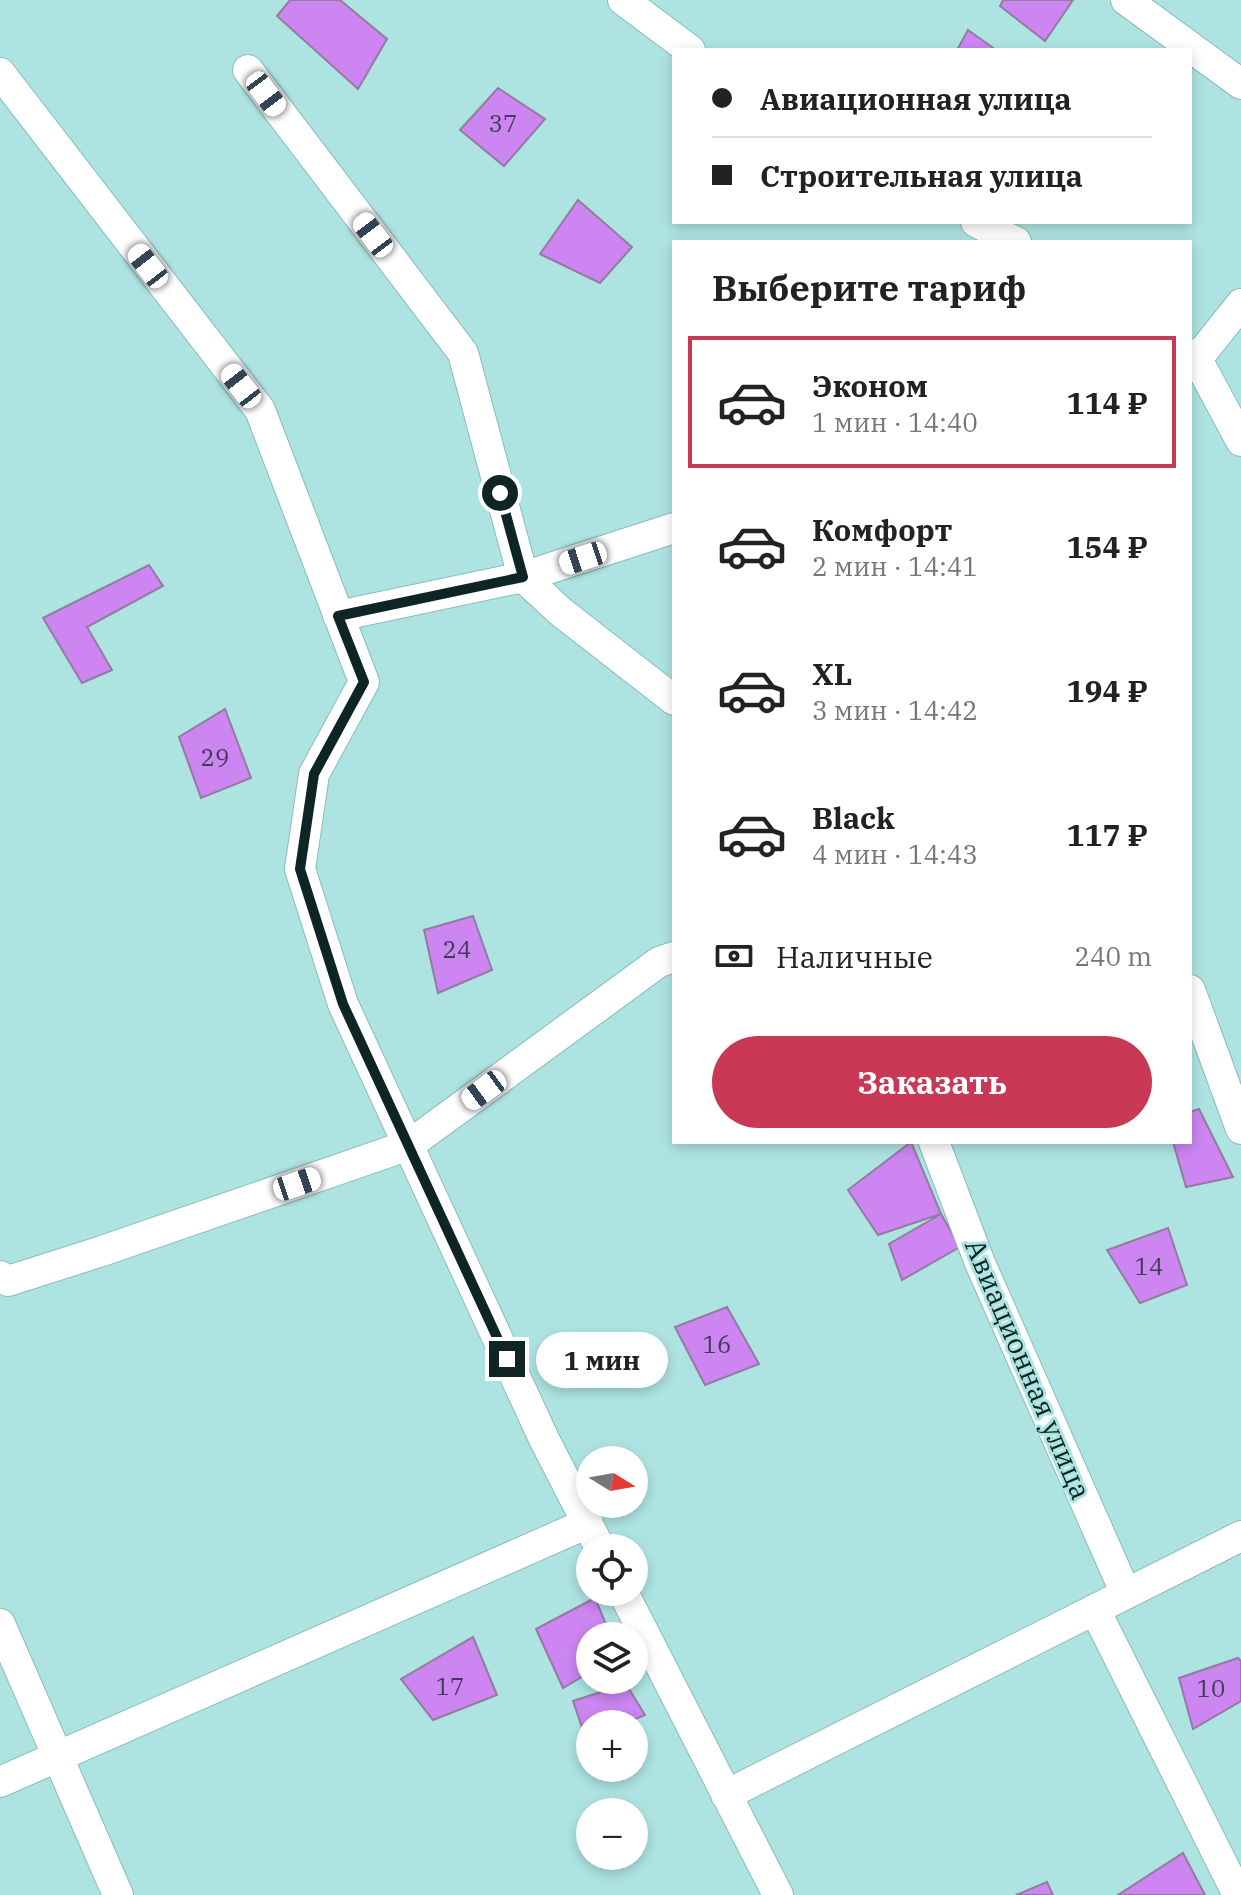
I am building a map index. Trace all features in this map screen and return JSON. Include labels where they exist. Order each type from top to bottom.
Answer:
[{"type":"street","points":[[623,0],[687,48]]},
{"type":"street","points":[[1126,0],[1192,48]]},
{"type":"street","points":[[1192,48],[1241,84]]},
{"type":"street","points":[[248,70],[463,353],[523,577],[561,612],[672,698]]},
{"type":"street","points":[[0,73],[260,410],[364,682],[314,774],[300,869],[343,1004],[544,1439],[593,1534]]},
{"type":"street","points":[[980,224],[1012,240]]},
{"type":"street","points":[[1241,304],[1194,357],[1241,441]]},
{"type":"street","points":[[338,616],[523,577],[672,529]]},
{"type":"street","points":[[0,1276],[8,1281],[102,1251],[409,1145],[659,962],[672,958]]},
{"type":"street","points":[[1192,995],[1241,1129]]},
{"type":"street","name":"Авиационная улица","points":[[935,1144],[980,1263],[1126,1594]]},
{"type":"street","points":[[726,1795],[1241,1536]]},
{"type":"street","points":[[0,1782],[576,1543]]},
{"type":"street","points":[[630,1606],[778,1895]]},
{"type":"street","points":[[1095,1610],[1238,1895]]},
{"type":"street","points":[[0,1624],[118,1895]]},
{"type":"building","points":[[290,0],[340,0],[387,39],[358,89],[277,16]]},
{"type":"building","points":[[1003,0],[1073,0],[1045,41],[1000,6]]},
{"type":"building","points":[[968,30],[993,48],[958,48]]},
{"type":"building","points":[[498,88],[545,119],[504,166],[460,130]]},
{"type":"building","points":[[578,200],[632,247],[600,283],[540,254]]},
{"type":"building","points":[[149,565],[163,586],[87,627],[112,670],[82,683],[43,618]]},
{"type":"building","points":[[225,709],[251,778],[201,798],[179,737]]},
{"type":"building","points":[[473,916],[492,970],[438,993],[424,930]]},
{"type":"building","points":[[1199,1109],[1233,1177],[1186,1187],[1174,1144],[1192,1144],[1192,1111]]},
{"type":"building","points":[[912,1144],[941,1214],[878,1235],[848,1190]]},
{"type":"building","points":[[941,1214],[960,1247],[902,1280],[889,1244]]},
{"type":"building","points":[[1168,1228],[1187,1285],[1140,1303],[1107,1250]]},
{"type":"building","points":[[727,1307],[759,1364],[705,1385],[675,1327]]},
{"type":"building","points":[[580,1606],[598,1606],[605,1622],[576,1622],[576,1680],[563,1688],[536,1629]]},
{"type":"building","points":[[473,1637],[497,1695],[433,1720],[401,1679]]},
{"type":"building","points":[[1238,1658],[1241,1661],[1241,1701],[1193,1729],[1179,1678]]},
{"type":"building","points":[[595,1694],[632,1694],[642,1710],[576,1710],[573,1701]]},
{"type":"building","points":[[1183,1853],[1205,1895],[1118,1895]]},
{"type":"building","points":[[1047,1882],[1053,1895],[1016,1895]]},
{"type":"route","points":[[500,493],[523,577],[338,616],[364,682],[314,774],[300,869],[343,1004],[507,1359]]}]
